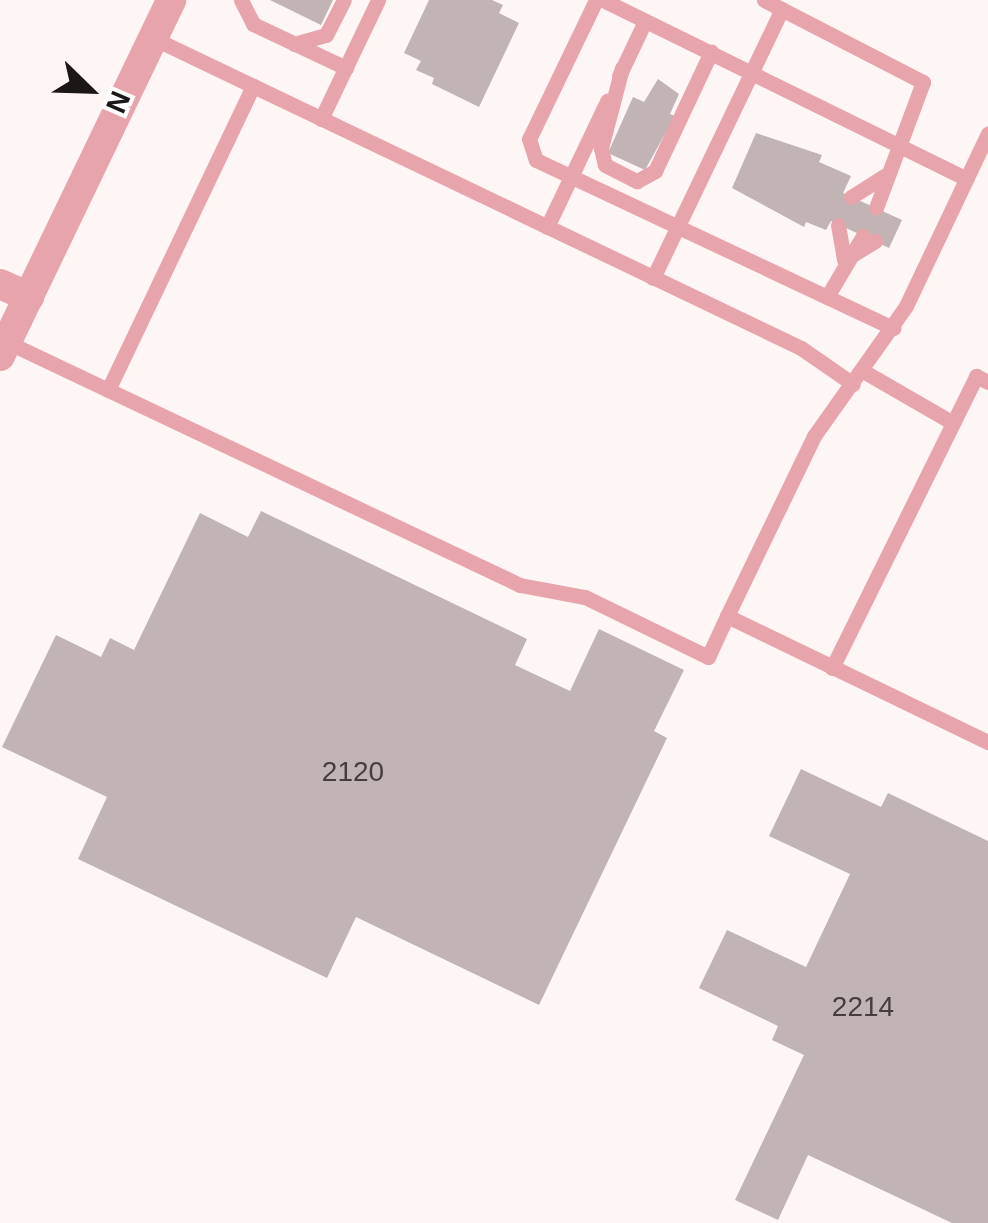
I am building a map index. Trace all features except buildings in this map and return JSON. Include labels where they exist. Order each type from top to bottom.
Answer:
[{"type":"street","points":[[4,349],[171,0]]},
{"type":"street","points":[[0,284],[29,297]]},
{"type":"lane","points":[[241,0],[252,24],[346,68]]},
{"type":"lane","points":[[294,44],[326,35],[344,0]]},
{"type":"lane","points":[[322,119],[378,0]]},
{"type":"lane","points":[[894,328],[570,178],[536,160],[529,139],[599,0],[637,11],[966,179]]},
{"type":"lane","points":[[764,0],[922,82],[870,205],[886,174]]},
{"type":"lane","points":[[654,278],[782,9]]},
{"type":"lane","points":[[637,11],[602,148],[605,165],[637,181],[654,170],[711,52]]},
{"type":"lane","points":[[155,39],[953,423]]},
{"type":"lane","points":[[547,226],[622,68]]},
{"type":"lane","points":[[108,390],[253,86]]},
{"type":"lane","points":[[4,349],[108,390],[520,585],[585,597],[708,656],[814,436],[894,328],[988,133]]},
{"type":"lane","points":[[827,297],[857,233],[844,260]]},
{"type":"lane","points":[[832,668],[976,376],[988,382]]},
{"type":"lane","points":[[727,616],[988,742]]}]
